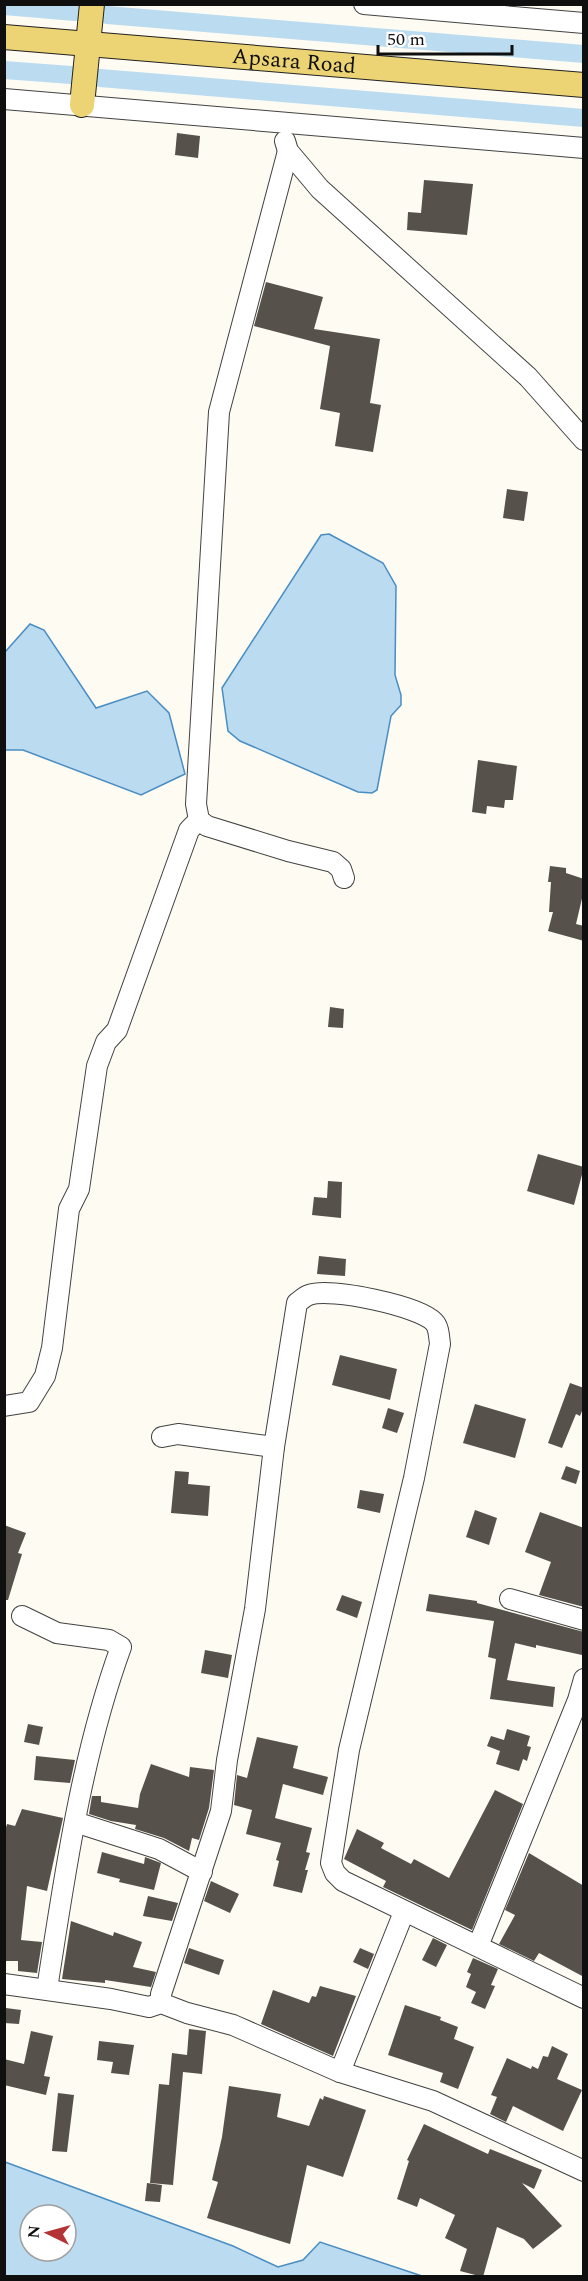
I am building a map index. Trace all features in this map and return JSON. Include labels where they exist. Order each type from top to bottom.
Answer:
[{"type":"main road","points":[[82,105],[92,4]]},
{"type":"main road","name":"Apsara Road","points":[[4,37],[584,86]]},
{"type":"street","points":[[364,4],[584,23]]},
{"type":"street","points":[[4,99],[584,148]]},
{"type":"street","points":[[281,123],[288,151],[320,189],[528,377],[584,440]]},
{"type":"street","points":[[288,151],[219,412],[196,804],[199,819],[207,826],[333,862],[340,869],[344,878]]},
{"type":"street","points":[[4,1406],[29,1402],[45,1376],[56,1322],[69,1209],[79,1189],[97,1066],[106,1042],[117,1030],[189,830],[199,819]]},
{"type":"street","points":[[161,2004],[161,1994],[221,1811],[227,1760],[255,1609],[274,1447],[297,1303],[309,1294],[332,1293],[367,1298],[426,1315],[437,1324],[440,1344],[414,1478],[349,1750],[331,1863],[335,1873],[342,1881],[584,1998]]},
{"type":"street","points":[[162,1437],[178,1434],[274,1447]]},
{"type":"street","points":[[510,1599],[584,1620]]},
{"type":"street","points":[[22,1616],[57,1633],[109,1640],[121,1647],[100,1709],[75,1822],[47,1989]]},
{"type":"street","points":[[478,1946],[581,1700],[584,1679]]},
{"type":"street","points":[[75,1822],[159,1849],[202,1872]]},
{"type":"street","points":[[340,2072],[404,1912]]},
{"type":"street","points":[[4,1984],[149,2007],[161,2004],[233,2025],[340,2072],[433,2101],[584,2171]]},
{"type":"water","points":[[329,534],[383,563],[396,586],[395,675],[401,695],[401,705],[391,716],[377,790],[372,793],[358,792],[240,741],[228,731],[222,688],[321,535]]},
{"type":"water","points":[[30,624],[44,630],[96,708],[147,691],[169,713],[185,774],[141,795],[23,750],[5,750],[5,652]]},
{"type":"water","points":[[5,2162],[233,2246],[278,2267],[303,2260],[320,2242],[422,2276],[5,2276]]},
{"type":"building","points":[[177,133],[200,136],[198,158],[175,155]]},
{"type":"building","points":[[424,180],[473,184],[467,235],[407,230],[408,212],[421,213]]},
{"type":"building","points":[[266,282],[323,297],[314,329],[380,339],[370,403],[381,405],[373,452],[335,446],[340,413],[320,409],[330,346],[254,326]]},
{"type":"building","points":[[507,489],[528,492],[524,521],[503,518]]},
{"type":"building","points":[[478,760],[517,766],[513,800],[505,800],[504,808],[487,806],[486,814],[472,812]]},
{"type":"building","points":[[550,866],[566,868],[566,873],[584,879],[584,890],[576,924],[584,926],[584,941],[548,931],[553,912],[549,912]]},
{"type":"building","points":[[330,1007],[344,1009],[343,1028],[328,1027]]},
{"type":"building","points":[[538,1154],[584,1167],[574,1205],[527,1191]]},
{"type":"building","points":[[328,1181],[342,1182],[341,1218],[312,1215],[314,1197],[327,1198]]},
{"type":"building","points":[[319,1256],[346,1259],[345,1276],[317,1274]]},
{"type":"building","points":[[340,1355],[397,1369],[390,1400],[332,1385]]},
{"type":"building","points":[[570,1383],[584,1388],[584,1406],[580,1416],[576,1414],[562,1448],[548,1443]]},
{"type":"building","points":[[475,1404],[526,1419],[515,1458],[463,1443]]},
{"type":"building","points":[[388,1408],[404,1413],[397,1433],[382,1428]]},
{"type":"building","points":[[566,1466],[580,1471],[576,1484],[561,1479]]},
{"type":"building","points":[[175,1471],[189,1472],[188,1484],[210,1486],[208,1516],[171,1513]]},
{"type":"building","points":[[360,1490],[384,1494],[380,1513],[357,1508]]},
{"type":"building","points":[[475,1510],[497,1518],[489,1545],[466,1537]]},
{"type":"building","points":[[540,1512],[584,1528],[584,1607],[539,1595],[551,1562],[525,1552]]},
{"type":"building","points":[[4,1525],[26,1533],[18,1553],[22,1554],[8,1600],[4,1600]]},
{"type":"building","points":[[429,1594],[477,1601],[477,1603],[584,1632],[582,1655],[515,1643],[507,1680],[555,1687],[553,1707],[490,1699],[496,1659],[488,1657],[494,1621],[426,1611]]},
{"type":"building","points":[[342,1595],[362,1602],[357,1618],[336,1610]]},
{"type":"building","points":[[205,1650],[232,1655],[228,1678],[201,1673]]},
{"type":"building","points":[[28,1724],[43,1727],[39,1745],[24,1742]]},
{"type":"building","points":[[507,1729],[530,1736],[527,1746],[531,1747],[527,1761],[523,1759],[519,1771],[496,1764],[500,1751],[487,1746],[491,1736],[504,1740]]},
{"type":"building","points":[[257,1737],[298,1746],[293,1768],[328,1777],[323,1795],[283,1784],[275,1818],[312,1828],[306,1852],[310,1853],[305,1870],[308,1870],[302,1893],[273,1886],[279,1861],[276,1860],[281,1843],[246,1834],[252,1810],[234,1805],[237,1775],[247,1778]]},
{"type":"building","points":[[36,1756],[75,1760],[70,1783],[34,1780]]},
{"type":"building","points":[[151,1764],[189,1777],[190,1767],[214,1770],[209,1808],[199,1840],[192,1838],[189,1851],[164,1838],[135,1829],[136,1825],[111,1821],[89,1814],[92,1796],[101,1796],[101,1802],[138,1808],[140,1794]]},
{"type":"building","points":[[495,1790],[523,1804],[472,1930],[383,1887],[386,1881],[344,1859],[357,1829],[384,1843],[381,1848],[411,1864],[414,1859],[449,1878]]},
{"type":"building","points":[[22,1809],[63,1818],[47,1891],[27,1886],[21,1940],[42,1942],[37,1973],[18,1971],[18,1961],[4,1961],[4,1834],[7,1824],[15,1826]]},
{"type":"building","points":[[102,1852],[144,1864],[145,1857],[161,1863],[154,1890],[119,1882],[120,1879],[97,1873]]},
{"type":"building","points":[[529,1853],[584,1886],[584,1977],[539,1953],[534,1961],[499,1944],[515,1915],[505,1910]]},
{"type":"building","points":[[211,1881],[239,1894],[230,1913],[204,1901]]},
{"type":"building","points":[[148,1896],[178,1903],[172,1921],[143,1916]]},
{"type":"building","points":[[71,1921],[113,1936],[114,1932],[142,1942],[133,1967],[156,1972],[151,1987],[105,1980],[105,1983],[62,1979]]},
{"type":"building","points":[[433,1938],[447,1945],[436,1967],[422,1960]]},
{"type":"building","points":[[189,1948],[224,1960],[219,1975],[184,1963]]},
{"type":"building","points":[[360,1948],[374,1954],[368,1969],[353,1962]]},
{"type":"building","points":[[473,1958],[498,1969],[491,1985],[495,1986],[485,2009],[471,2003],[476,1992],[466,1987],[471,1974],[467,1972]]},
{"type":"building","points":[[320,1986],[356,1996],[333,2056],[261,2024],[273,1990],[309,2003],[312,1996],[316,1997]]},
{"type":"building","points":[[405,2005],[441,2017],[440,2020],[458,2027],[454,2039],[474,2047],[458,2089],[440,2082],[443,2073],[388,2055]]},
{"type":"building","points":[[6,2008],[21,2010],[19,2024],[4,2023]]},
{"type":"building","points":[[189,2029],[206,2031],[202,2074],[183,2072],[173,2185],[150,2183],[159,2084],[169,2085],[172,2053],[187,2055]]},
{"type":"building","points":[[31,2031],[53,2036],[44,2076],[50,2077],[46,2095],[4,2085],[4,2059],[24,2064]]},
{"type":"building","points":[[99,2041],[134,2045],[129,2075],[111,2073],[113,2062],[97,2060]]},
{"type":"building","points":[[552,2046],[568,2054],[557,2079],[582,2090],[563,2131],[513,2106],[506,2122],[490,2114],[497,2097],[491,2095],[507,2058],[531,2069],[532,2066],[538,2069],[543,2056],[548,2057]]},
{"type":"building","points":[[229,2086],[281,2094],[277,2117],[309,2126],[320,2098],[323,2100],[324,2096],[366,2110],[343,2177],[307,2165],[290,2244],[207,2218],[218,2182],[212,2180],[222,2137]]},
{"type":"building","points":[[58,2093],[74,2095],[67,2152],[52,2151]]},
{"type":"building","points":[[424,2124],[488,2154],[490,2149],[542,2170],[534,2189],[522,2183],[562,2226],[533,2249],[524,2239],[497,2227],[483,2277],[460,2271],[467,2249],[445,2238],[455,2215],[420,2198],[417,2207],[397,2199],[409,2161],[407,2160]]},
{"type":"building","points":[[147,2183],[162,2185],[160,2202],[145,2201]]},
{"type":"waterway","points":[[4,6],[75,12]]},
{"type":"waterway","points":[[107,15],[584,54]]},
{"type":"waterway","points":[[4,70],[71,75]]},
{"type":"waterway","points":[[100,78],[584,118]]}]
